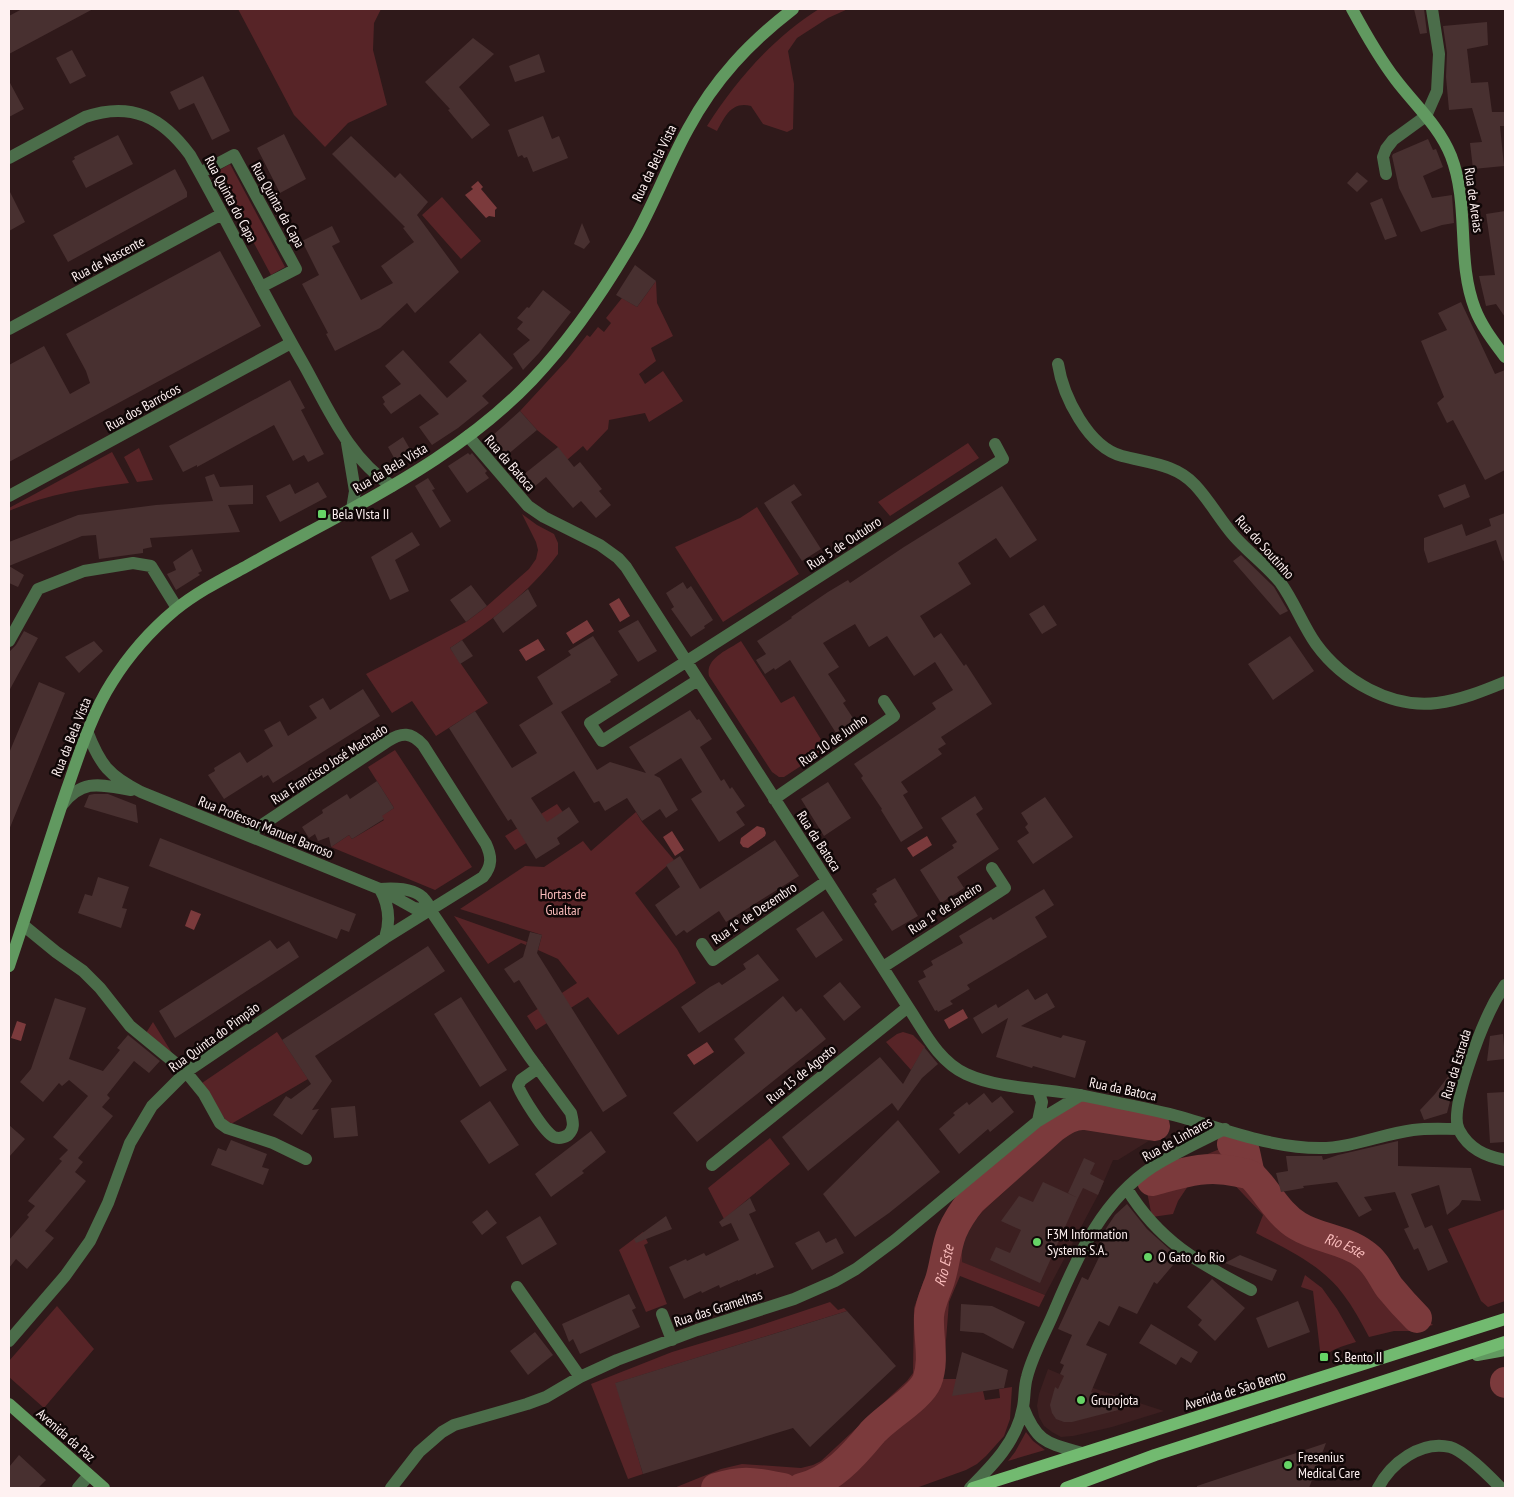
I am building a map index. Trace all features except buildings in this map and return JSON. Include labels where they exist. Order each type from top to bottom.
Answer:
[{"type":"main road","name":"Rua da Bela Vista","points":[[9,966],[12,946],[23,924],[87,731],[100,702],[126,663],[153,630],[177,608],[232,574],[352,509],[428,464],[468,436],[502,408],[531,380],[563,344],[589,309],[635,237],[688,129],[706,98],[733,62],[756,39],[793,9]]},
{"type":"main road","name":"Rua de Areias","points":[[1352,9],[1394,78],[1444,141],[1457,178],[1467,277],[1475,310],[1484,327],[1505,357]]},
{"type":"main road","name":"Avenida de São Bento","points":[[972,1488],[1505,1319]]},
{"type":"main road","points":[[1071,1487],[1155,1455],[1505,1342]]},
{"type":"main road","points":[[1457,1358],[1505,1350]]},
{"type":"main road","name":"Avenida da Paz","points":[[9,1404],[104,1488]]},
{"type":"street","points":[[1386,174],[1383,157],[1386,149],[1393,140],[1426,116],[1437,91],[1439,54],[1432,9]]},
{"type":"street","name":"Rua Quinta do Capa","points":[[9,158],[85,117],[98,112],[129,111],[144,115],[169,130],[190,155],[346,441]]},
{"type":"street","name":"Rua Quinta da Capa","points":[[200,173],[234,155],[296,269],[261,287]]},
{"type":"street","name":"Rua de Nascente","points":[[9,329],[222,214]]},
{"type":"street","name":"Rua dos Barrócos","points":[[9,496],[292,343]]},
{"type":"street","name":"Rua do Soutinho","points":[[1058,364],[1064,388],[1077,414],[1090,433],[1104,448],[1120,456],[1155,462],[1183,475],[1194,484],[1235,537],[1280,582],[1316,643],[1326,656],[1345,674],[1376,692],[1416,704],[1458,699],[1505,682]]},
{"type":"street","name":"Rua da Batoca","points":[[468,436],[528,506],[544,517],[600,545],[618,558],[626,567],[908,1007],[939,1054],[951,1066],[982,1080],[1081,1095],[1164,1112],[1225,1130]]},
{"type":"street","points":[[346,441],[368,468],[392,486]]},
{"type":"street","points":[[346,441],[356,490],[352,509]]},
{"type":"street","name":"Rua 5 de Outubro","points":[[686,662],[1003,459],[995,444]]},
{"type":"street","points":[[9,641],[38,588],[84,571],[133,563],[151,566],[177,608]]},
{"type":"street","points":[[686,662],[590,723],[602,742],[698,680]]},
{"type":"street","name":"Rua 10 de Junho","points":[[774,799],[894,716],[884,701]]},
{"type":"street","points":[[87,731],[92,746],[107,770],[121,782],[141,792]]},
{"type":"street","name":"Rua Francisco José Machado","points":[[247,836],[397,736],[407,734],[412,736],[416,738],[428,753],[486,844],[490,852],[491,861],[489,869],[483,877],[431,910]]},
{"type":"street","points":[[61,807],[68,797],[78,789],[91,785],[141,792]]},
{"type":"street","name":"Rua Professor Manuel Barroso","points":[[141,792],[380,889],[414,908],[431,910]]},
{"type":"street","name":"Rua 1º de Janeiro","points":[[883,967],[1004,888],[992,868]]},
{"type":"street","name":"Rua 1º de Dezembro","points":[[702,944],[712,960],[828,881]]},
{"type":"street","points":[[380,889],[386,901],[389,915],[385,938]]},
{"type":"street","points":[[431,910],[538,1068],[571,1113],[574,1124],[570,1133],[563,1138],[555,1138],[548,1133],[521,1094],[518,1086],[521,1080],[538,1068]]},
{"type":"street","name":"Rua Quinta do Pimpão","points":[[9,1341],[64,1276],[90,1241],[108,1203],[130,1143],[152,1106],[186,1072],[385,938],[431,910]]},
{"type":"street","points":[[23,924],[56,952],[84,970],[130,1026],[186,1072],[200,1088],[220,1123],[227,1128],[273,1143],[306,1159]]},
{"type":"street","name":"Rua da Estrada","points":[[1458,1129],[1456,1115],[1464,1080],[1484,1022],[1505,985]]},
{"type":"street","name":"Rua 15 de Agosto","points":[[712,1165],[908,1007]]},
{"type":"street","points":[[1038,1090],[1042,1102],[1038,1121]]},
{"type":"street","name":"Rua das Gramelhas","points":[[391,1488],[419,1452],[442,1432],[454,1425],[546,1397],[580,1377],[617,1360],[697,1330],[794,1300],[842,1277],[895,1240],[1038,1121],[1081,1095]]},
{"type":"street","points":[[1458,1129],[1473,1148],[1482,1154],[1505,1160]]},
{"type":"street","name":"Rua de Linhares","points":[[972,1488],[1002,1454],[1015,1431],[1023,1407],[1026,1377],[1067,1283],[1099,1220],[1127,1189],[1152,1167],[1178,1152],[1225,1130],[1273,1143],[1296,1147],[1322,1148],[1412,1130],[1458,1129]]},
{"type":"street","points":[[1127,1189],[1152,1224],[1184,1252],[1200,1264],[1251,1290]]},
{"type":"street","points":[[517,1288],[580,1377]]},
{"type":"street","points":[[662,1314],[672,1340]]},
{"type":"street","points":[[1023,1407],[1030,1424],[1046,1442],[1082,1453]]},
{"type":"street","points":[[1378,1488],[1382,1479],[1406,1456],[1431,1446],[1452,1447],[1482,1468],[1501,1488]]},
{"type":"street","points":[[78,1488],[89,1475]]},
{"type":"shaded area","points":[[478,181],[483,187],[481,189],[497,208],[495,210],[495,217],[489,216],[486,218],[465,195],[473,189],[471,187]]},
{"type":"shaded area","points":[[619,598],[630,616],[620,622],[609,604]]},
{"type":"shaded area","points":[[587,620],[594,631],[573,644],[566,633]]},
{"type":"shaded area","points":[[538,639],[545,650],[526,661],[519,650]]},
{"type":"shaded area","points":[[757,826],[764,828],[765,836],[748,848],[743,847],[740,843],[741,838]]},
{"type":"shaded area","points":[[672,831],[684,850],[675,856],[663,837]]},
{"type":"shaded area","points":[[927,836],[932,845],[913,857],[907,848]]},
{"type":"shaded area","points":[[191,910],[201,914],[194,930],[185,926]]},
{"type":"shaded area","points":[[963,1009],[968,1018],[949,1029],[944,1020]]},
{"type":"shaded area","points":[[17,1021],[26,1024],[21,1041],[11,1038]]},
{"type":"shaded area","points":[[707,1042],[714,1052],[694,1065],[687,1055]]},
{"type":"shaded area","points":[[1083,1126],[1098,1126],[1155,1137],[1118,1160],[1113,1160],[1098,1195],[1045,1295],[961,1262],[962,1247],[968,1230],[978,1216],[1036,1161],[1056,1138],[1070,1129]]},
{"type":"shaded area","points":[[1048,1369],[1093,1388],[1164,1411],[1112,1427],[1061,1437],[1044,1426],[1039,1417],[1037,1406],[1039,1394]]},
{"type":"green space","points":[[238,9],[381,9],[374,23],[373,50],[387,105],[348,123],[325,147],[294,115]]},
{"type":"green space","points":[[819,9],[848,9],[828,18],[797,38],[788,51],[794,84],[793,129],[787,132],[763,124],[751,106],[744,105],[730,111],[717,131],[707,126],[730,92],[757,61],[786,33]]},
{"type":"green space","points":[[230,164],[285,267],[271,275],[216,172]]},
{"type":"green space","points":[[442,197],[481,241],[461,259],[422,215]]},
{"type":"green space","points":[[656,281],[657,303],[673,336],[651,348],[656,361],[639,374],[645,384],[663,371],[683,401],[649,422],[645,413],[609,420],[608,429],[587,451],[583,446],[560,466],[558,447],[537,430],[520,411],[568,359],[587,335],[590,337],[598,327],[604,332],[611,323],[606,318],[622,298],[637,307]]},
{"type":"green space","points":[[968,443],[979,458],[890,516],[878,502]]},
{"type":"green space","points":[[139,448],[153,480],[137,482],[124,457]]},
{"type":"green space","points":[[112,452],[129,483],[53,496],[9,511],[9,508]]},
{"type":"green space","points":[[757,507],[799,574],[723,622],[675,547],[740,518]]},
{"type":"green space","points":[[522,514],[554,534],[558,543],[558,554],[522,594],[480,628],[450,648],[488,703],[436,736],[412,701],[392,713],[366,674],[466,622],[529,569],[536,559],[538,550]]},
{"type":"green space","points":[[741,641],[781,703],[794,696],[827,749],[784,777],[779,777],[772,772],[709,676],[710,664],[714,659]]},
{"type":"green space","points":[[395,750],[472,867],[435,890],[331,847],[349,835],[352,839],[384,820],[381,816],[394,808],[368,767]]},
{"type":"green space","points":[[557,804],[567,818],[515,850],[505,836]]},
{"type":"green space","name":"Hortas de Gualtar","points":[[636,812],[642,822],[674,860],[635,893],[677,949],[696,983],[618,1035],[588,997],[536,1030],[527,1016],[577,983],[558,959],[538,950],[542,935],[460,909],[525,866],[544,867],[583,841],[591,851]]},
{"type":"green space","points":[[454,916],[527,942],[526,945],[521,943],[488,964]]},
{"type":"green space","points":[[153,1022],[172,1053],[146,1033]]},
{"type":"green space","points":[[277,1032],[308,1079],[231,1124],[226,1121],[202,1083]]},
{"type":"green space","points":[[903,1032],[913,1035],[925,1047],[911,1070],[886,1042]]},
{"type":"green space","points":[[1080,1120],[1097,1120],[1161,1132],[1155,1137],[1098,1126],[1070,1129],[1056,1138],[1036,1161],[978,1216],[968,1230],[962,1247],[962,1262],[1045,1295],[1039,1307],[960,1276],[949,1302],[943,1379],[956,1379],[983,1391],[985,1400],[1000,1398],[999,1389],[1012,1387],[1010,1419],[1004,1436],[977,1464],[966,1470],[916,1488],[818,1488],[852,1462],[885,1425],[924,1394],[927,1389],[933,1372],[935,1341],[933,1317],[935,1305],[960,1231],[976,1205],[1053,1134]]},
{"type":"green space","points":[[770,1138],[790,1164],[724,1219],[708,1188]]},
{"type":"green space","points":[[1237,1144],[1257,1149],[1257,1164],[1303,1222],[1349,1239],[1362,1238],[1380,1253],[1416,1309],[1433,1325],[1410,1331],[1394,1331],[1369,1337],[1347,1299],[1325,1274],[1303,1259],[1256,1233],[1263,1215],[1226,1176],[1194,1177],[1178,1201],[1173,1214],[1152,1217],[1147,1192],[1149,1182],[1159,1174],[1227,1146]]},
{"type":"green space","points":[[1505,1209],[1505,1301],[1488,1307],[1481,1301],[1448,1229]]},
{"type":"green space","points":[[643,1232],[648,1243],[644,1245],[667,1304],[646,1312],[619,1250]]},
{"type":"green space","points":[[1305,1275],[1322,1288],[1337,1309],[1356,1342],[1333,1350],[1321,1359],[1313,1291],[1301,1287]]},
{"type":"green space","points":[[924,1280],[935,1284],[925,1317],[927,1365],[920,1387],[904,1402],[880,1419],[829,1470],[805,1482],[791,1484],[738,1478],[701,1489],[674,1488],[721,1469],[742,1464],[801,1468],[821,1461],[907,1381],[913,1373],[914,1308]]},
{"type":"green space","points":[[830,1302],[838,1310],[844,1308],[847,1311],[616,1383],[643,1474],[628,1479],[591,1384],[672,1352]]},
{"type":"green space","points":[[57,1306],[94,1349],[44,1408],[9,1377],[9,1361]]},
{"type":"green space","points":[[1026,1432],[1033,1441],[1045,1450],[1008,1461],[1015,1452]]},
{"type":"waterway","name":"Rio Este","points":[[801,1488],[812,1485],[832,1474],[878,1427],[910,1401],[927,1381],[931,1365],[929,1324],[931,1307],[952,1232],[972,1200],[1053,1128],[1072,1117],[1085,1115],[1155,1126]]},
{"type":"waterway","points":[[1232,1144],[1245,1152],[1250,1175]]},
{"type":"waterway","name":"Rio Este","points":[[1152,1181],[1205,1169],[1226,1170],[1252,1176],[1285,1215],[1298,1226],[1315,1234],[1349,1245],[1368,1257],[1389,1287],[1417,1318]]},
{"type":"waterway","name":"Rio Este","points":[[716,1488],[743,1483],[757,1483],[783,1488]]},
{"type":"place","name":"Bela VIsta II","points":[[322,514]]},
{"type":"place","name":"F3M Information Systems S.A.","points":[[1037,1242]]},
{"type":"place","name":"O Gato do Rio","points":[[1148,1257]]},
{"type":"place","name":"S. Bento II","points":[[1324,1357]]},
{"type":"place","name":"Grupojota","points":[[1081,1400]]},
{"type":"place","name":"Fresenius Medical Care","points":[[1288,1465]]}]
